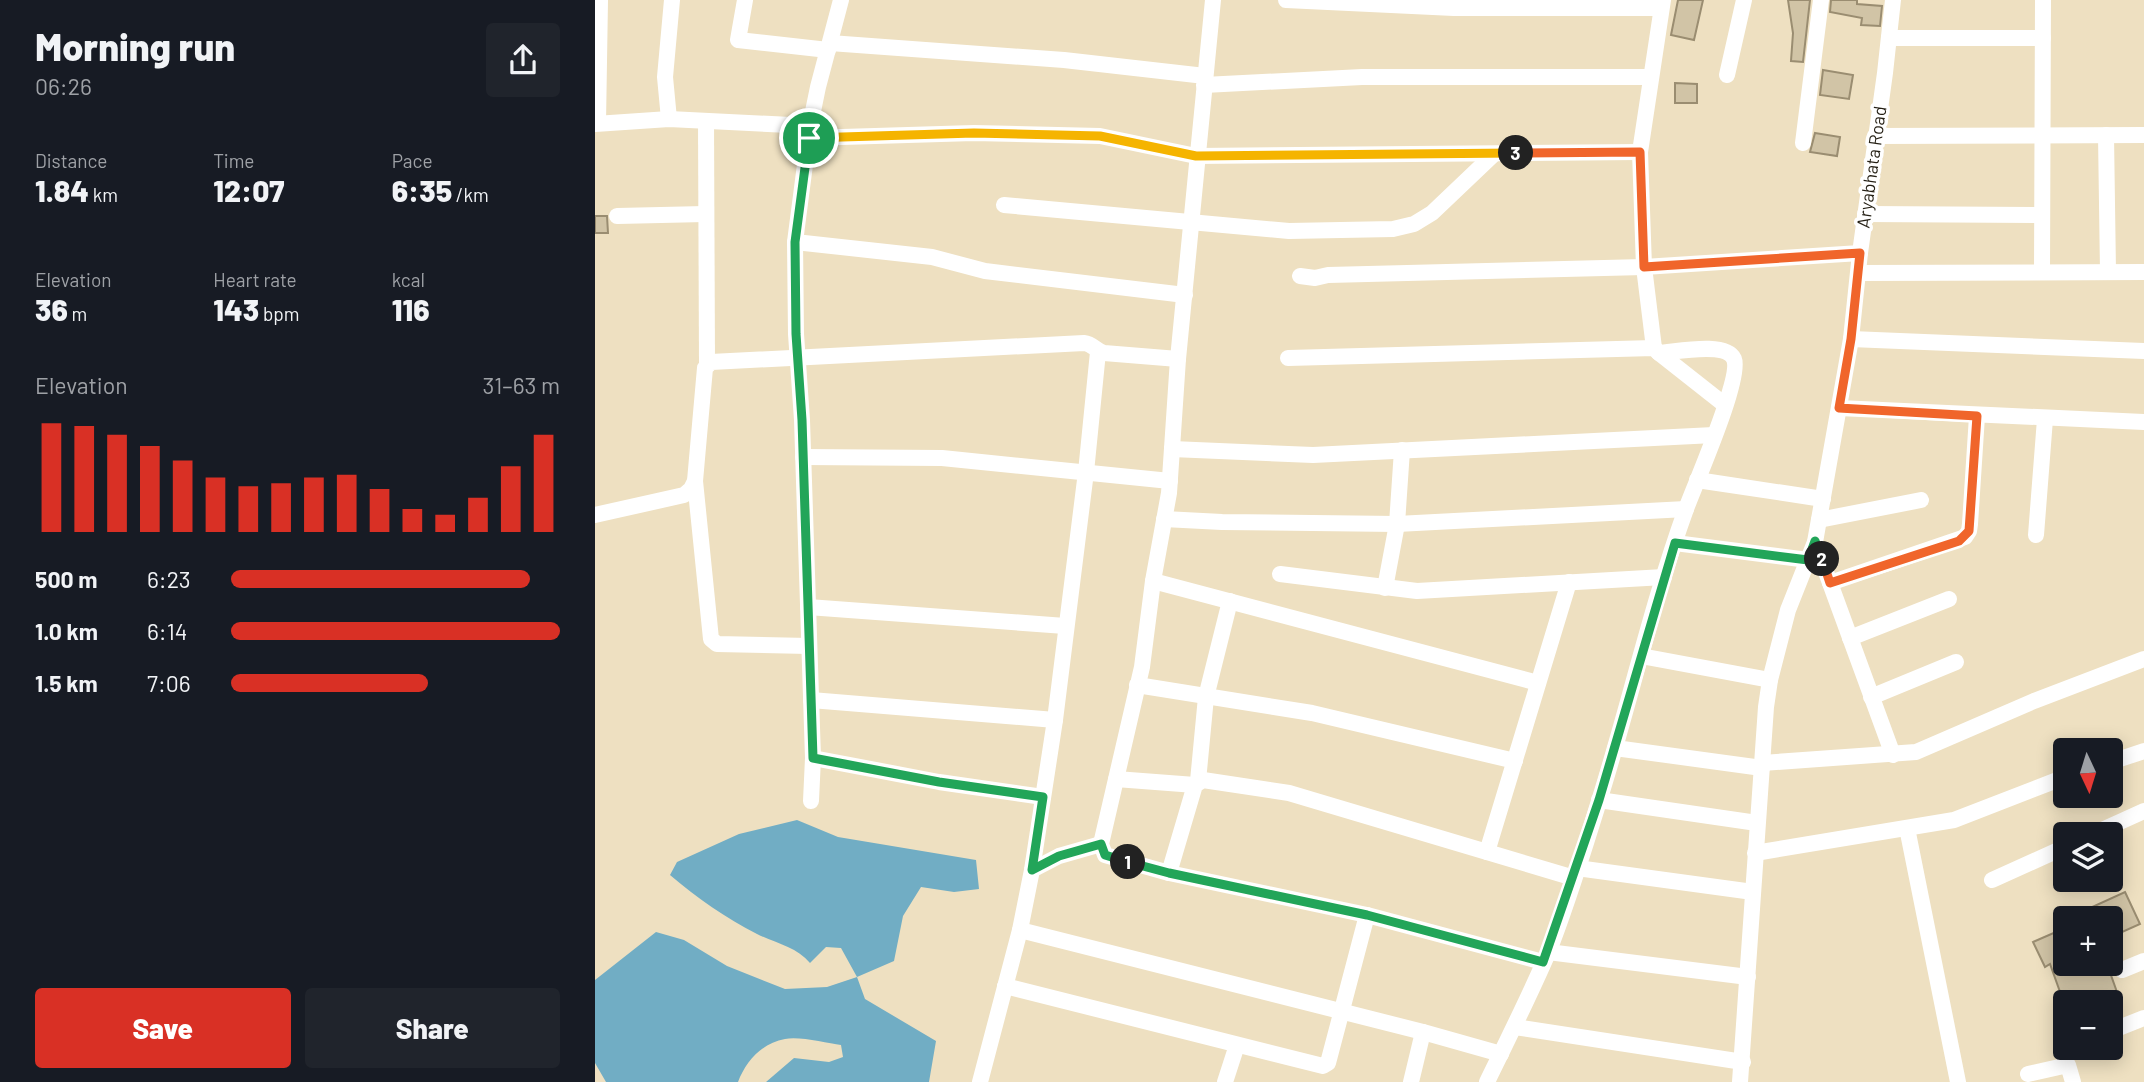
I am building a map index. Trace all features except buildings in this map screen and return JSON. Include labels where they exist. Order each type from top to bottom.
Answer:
[{"type":"street","points":[[600,0],[597,123],[669,119],[810,132],[1100,136],[1196,156],[1640,152]]},
{"type":"street","points":[[669,119],[665,77],[672,0]]},
{"type":"street","points":[[745,0],[738,40],[1064,60],[1204,81],[1362,77],[1651,77]]},
{"type":"street","points":[[811,801],[813,758],[795,242],[810,132],[841,0]]},
{"type":"street","points":[[1213,0],[1196,156],[1170,481],[1137,685],[1101,844],[1105,855],[1169,873],[1367,915],[1545,957],[1748,976]]},
{"type":"street","points":[[1286,0],[1454,8],[1661,4],[1640,152],[1644,267],[1656,351],[1725,405]]},
{"type":"street","points":[[1727,75],[1744,0]]},
{"type":"street","points":[[1803,144],[1821,0]]},
{"type":"street","name":"Aryabhata Road","points":[[1740,1082],[1757,823],[1770,680],[1788,610],[1815,541],[1823,499],[1851,339],[1893,0]]},
{"type":"street","points":[[2042,272],[2043,0]]},
{"type":"street","points":[[1889,38],[2043,38]]},
{"type":"street","points":[[706,121],[707,364],[695,481],[711,639],[717,644],[809,646]]},
{"type":"street","points":[[2106,135],[2108,272]]},
{"type":"street","points":[[1875,136],[2144,135]]},
{"type":"street","points":[[1004,205],[1289,231],[1404,228],[1432,213],[1494,153]]},
{"type":"street","points":[[617,216],[705,214]]},
{"type":"street","points":[[1865,214],[2042,215]]},
{"type":"street","points":[[795,242],[932,257],[985,271],[1185,295]]},
{"type":"street","points":[[1300,276],[1315,278],[1328,275],[1644,267],[1860,253]]},
{"type":"street","points":[[1859,273],[2144,272]]},
{"type":"street","points":[[1851,339],[2144,351]]},
{"type":"street","points":[[707,364],[1084,343],[1092,345],[1098,352],[1178,359]]},
{"type":"street","points":[[1288,358],[1713,348],[1724,350],[1732,355],[1736,362],[1736,371],[1725,405],[1664,577],[1615,748],[1575,873],[1545,957],[1515,1027],[1487,1082]]},
{"type":"street","points":[[980,1082],[1020,930],[1032,870],[1055,720],[1098,352]]},
{"type":"street","points":[[1839,408],[2144,422]]},
{"type":"street","points":[[1830,583],[1965,537],[1969,531],[1977,416]]},
{"type":"street","points":[[2036,535],[2045,419]]},
{"type":"street","points":[[1172,449],[1313,455],[1714,435]]},
{"type":"street","points":[[1385,589],[1397,524],[1402,450]]},
{"type":"street","points":[[803,457],[941,458],[1170,481]]},
{"type":"street","points":[[1697,480],[1823,499]]},
{"type":"street","points":[[595,515],[684,495],[695,481]]},
{"type":"street","points":[[1819,520],[1921,500]]},
{"type":"street","points":[[1164,519],[1397,524],[1686,509]]},
{"type":"street","points":[[1815,541],[1893,755]]},
{"type":"street","points":[[1675,543],[1808,560]]},
{"type":"street","points":[[1280,574],[1385,589],[1439,591],[1664,577]]},
{"type":"street","points":[[1153,581],[1538,683]]},
{"type":"street","points":[[1487,852],[1569,582]]},
{"type":"street","points":[[1850,638],[1949,599]]},
{"type":"street","points":[[1169,873],[1197,783],[1206,697],[1230,601]]},
{"type":"street","points":[[808,607],[1065,626]]},
{"type":"street","points":[[1641,656],[1770,680]]},
{"type":"street","points":[[1615,748],[1762,765],[1916,752],[2034,701],[2144,659]]},
{"type":"street","points":[[1871,697],[1956,662]]},
{"type":"street","points":[[1137,685],[1312,713],[1515,761]]},
{"type":"street","points":[[810,700],[1055,720]]},
{"type":"street","points":[[2123,758],[2144,751]]},
{"type":"street","points":[[813,758],[939,782],[1043,797]]},
{"type":"street","points":[[1116,779],[1197,783],[1208,780],[1289,793],[1487,852],[1575,873],[1753,892]]},
{"type":"street","points":[[1755,853],[1954,820],[2053,782]]},
{"type":"street","points":[[1599,800],[1757,823]]},
{"type":"street","points":[[2120,822],[2144,811]]},
{"type":"street","points":[[1907,828],[1958,1082]]},
{"type":"street","points":[[1032,870],[1059,856],[1101,844]]},
{"type":"street","points":[[1992,880],[2053,852]]},
{"type":"street","points":[[1005,986],[1319,1066],[1326,1065],[1343,1012],[1367,915]]},
{"type":"street","points":[[1020,930],[1501,1054]]},
{"type":"street","points":[[2123,970],[2144,961]]},
{"type":"street","points":[[2123,1026],[2144,1018]]},
{"type":"street","points":[[1515,1027],[1743,1062]]},
{"type":"street","points":[[1411,1082],[1423,1032]]},
{"type":"street","points":[[1225,1082],[1237,1045]]},
{"type":"street","points":[[2028,1074],[2068,1065],[2073,1082]]},
{"type":"water","points":[[797,820],[838,837],[976,860],[979,889],[954,892],[921,887],[903,916],[894,961],[857,977],[841,948],[826,947],[810,963],[792,949],[723,915],[670,875],[677,862],[739,834]]},
{"type":"water","points":[[656,932],[684,940],[727,966],[785,989],[827,987],[857,977],[865,999],[936,1041],[929,1082],[766,1082],[794,1058],[829,1062],[843,1057],[841,1045],[798,1038],[777,1041],[762,1049],[750,1060],[738,1082],[606,1082],[595,1063],[595,980]]},
{"type":"route","points":[[974,133],[1100,136],[1196,156],[1640,152],[1644,267],[1860,253],[1851,339],[1839,408],[1977,416],[1969,531],[1959,541],[1830,583],[1815,541],[1808,560],[1675,543],[1599,800],[1543,962],[1367,915],[1169,873],[1105,855],[1101,844],[1059,856],[1032,870],[1043,797],[939,782],[813,758],[802,420],[796,334],[795,242],[809,138],[974,133]]}]
